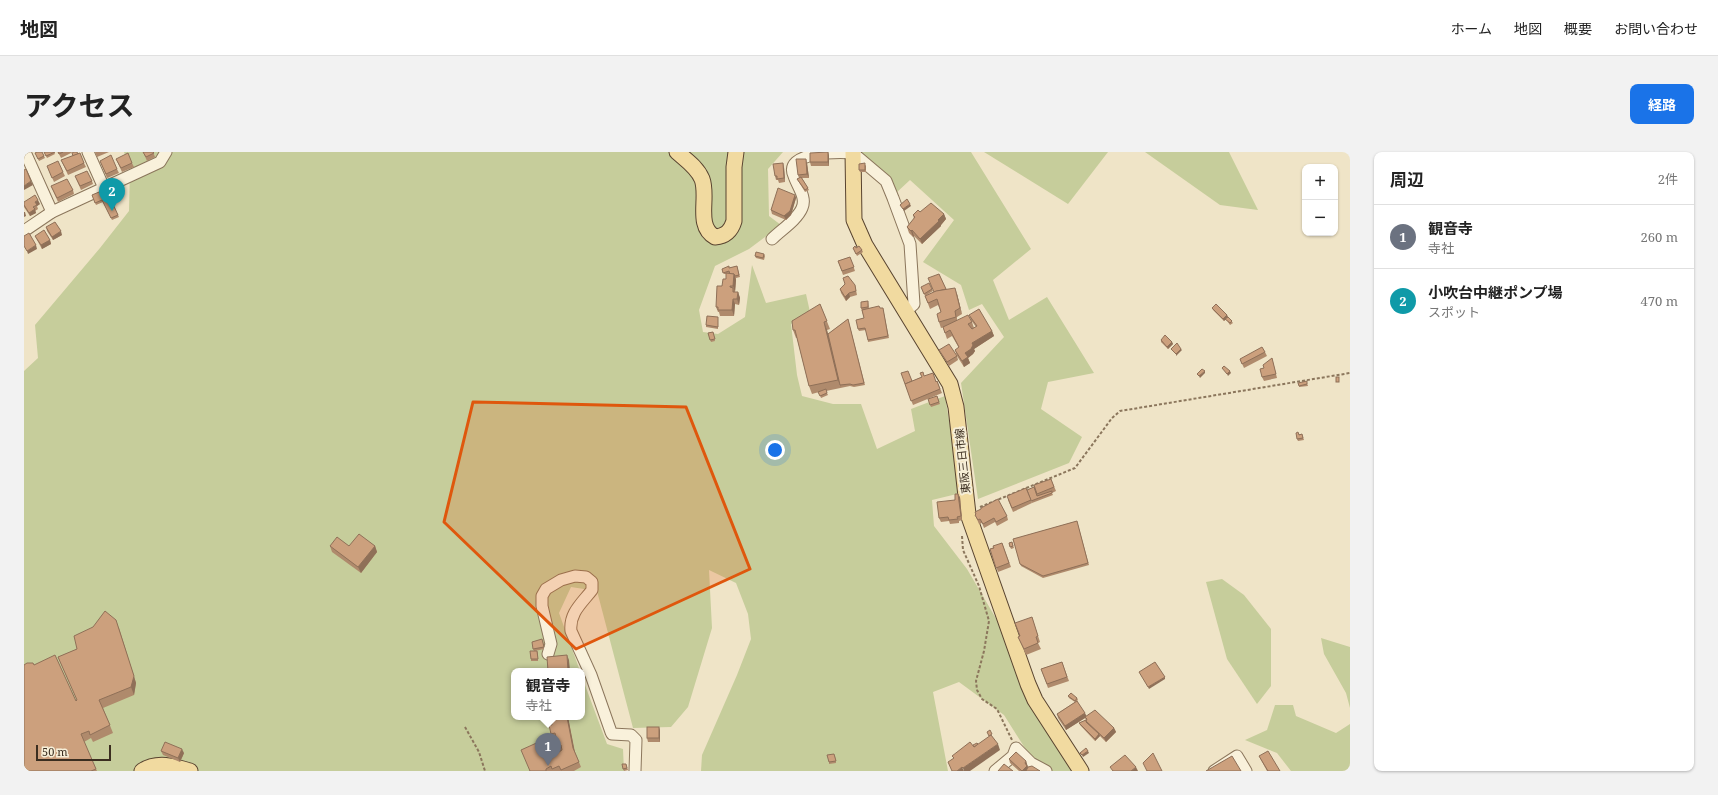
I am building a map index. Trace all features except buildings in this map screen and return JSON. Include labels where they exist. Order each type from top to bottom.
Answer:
[{"type":"main road","points":[[677,152],[692,165],[701,178],[704,188],[705,224],[707,230],[715,237],[727,234],[734,221],[734,167],[736,152]]},
{"type":"main road","name":"東阪三日市線","points":[[853,153],[854,220],[865,245],[950,384],[956,407],[969,519],[1035,700],[1080,771]]},
{"type":"main road","points":[[142,771],[148,767],[164,765],[190,771]]},
{"type":"street","points":[[88,152],[104,188]]},
{"type":"street","points":[[24,231],[52,212],[160,162],[166,152]]},
{"type":"street","points":[[772,239],[802,208],[804,198],[793,174],[794,163],[797,156],[806,153],[853,153],[886,182],[910,244],[914,304],[906,311]]},
{"type":"street","points":[[26,157],[52,212]]},
{"type":"street","points":[[548,654],[551,644],[543,612],[542,596],[546,589],[561,580],[575,576],[586,577],[592,582],[592,590],[576,609],[570,624],[571,631],[591,674],[612,734],[631,735],[636,740],[635,771]]},
{"type":"street","points":[[995,771],[1012,756],[1016,748],[1031,763],[1046,771]]},
{"type":"street","points":[[1214,771],[1237,756],[1246,771]]},
{"type":"path","points":[[1016,748],[997,709],[982,699],[977,690],[976,681],[984,651],[989,621],[979,586],[963,550],[961,539],[969,519],[978,507],[1075,468],[1112,418],[1120,412],[1350,373]]},
{"type":"path","points":[[465,727],[479,752],[486,771]]},
{"type":"highlighted area","points":[[473,402],[686,407],[750,569],[576,649],[444,522]]},
{"type":"green space","points":[[124,152],[783,152],[768,169],[769,216],[781,225],[749,249],[715,266],[699,310],[703,332],[718,334],[745,317],[752,265],[766,303],[806,294],[810,312],[791,324],[797,375],[802,396],[833,404],[861,404],[877,449],[915,431],[911,409],[945,396],[961,493],[932,500],[934,526],[967,569],[1001,627],[1074,771],[1051,771],[1028,753],[1004,715],[959,682],[933,692],[948,771],[701,771],[702,755],[751,639],[748,614],[736,583],[709,570],[712,628],[688,707],[671,727],[633,728],[597,591],[571,587],[559,613],[579,668],[511,668],[511,720],[585,720],[585,685],[607,744],[623,749],[624,771],[24,771],[24,371],[38,358],[35,325],[129,211],[130,169]]},
{"type":"green space","points":[[860,152],[971,152],[1031,249],[993,280],[1009,320],[1047,297],[1094,373],[1048,382],[1041,409],[1082,437],[1069,463],[978,499],[961,383],[1004,337],[982,304],[969,310],[961,285],[923,262],[954,220],[910,180],[896,193],[888,175]]},
{"type":"green space","points":[[984,152],[1108,152],[1068,204]]},
{"type":"green space","points":[[1145,152],[1229,152],[1258,210],[1220,205]]},
{"type":"green space","points":[[1222,579],[1244,595],[1271,629],[1271,686],[1257,704],[1227,659],[1206,582]]},
{"type":"green space","points":[[1321,638],[1350,647],[1350,708],[1346,693],[1324,654]]},
{"type":"green space","points":[[1275,705],[1293,705],[1296,716],[1336,733],[1350,724],[1350,771],[1291,771],[1277,753],[1245,740],[1267,730]]},
{"type":"place","name":"小吹台中継ポンプ場","points":[[112,211]]},
{"type":"place","name":"観音寺","points":[[548,766]]}]
